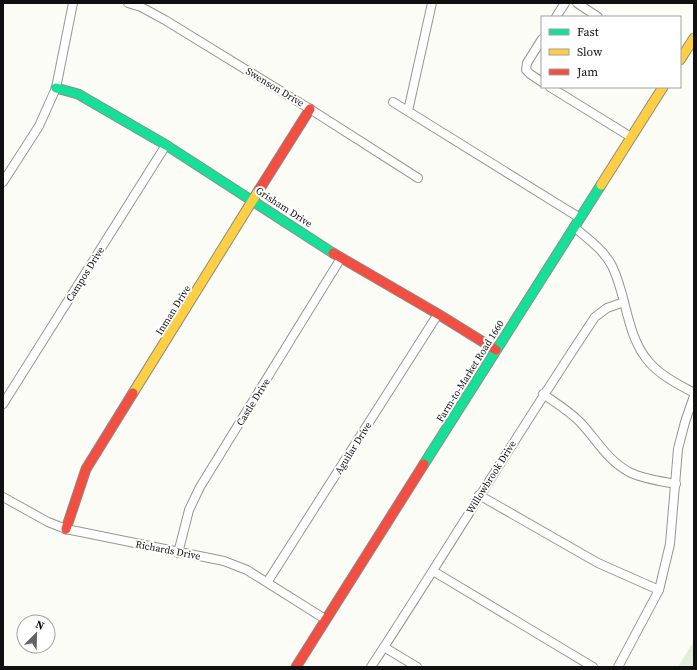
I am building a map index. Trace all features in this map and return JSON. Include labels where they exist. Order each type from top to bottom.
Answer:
[{"type":"street","points":[[3,182],[39,126],[56,88],[73,3]]},
{"type":"street","name":"Swenson Drive","points":[[128,3],[164,20],[310,109],[418,178]]},
{"type":"street","points":[[408,111],[432,3]]},
{"type":"street","points":[[557,16],[565,3]]},
{"type":"street","points":[[577,3],[596,16]]},
{"type":"street","points":[[681,58],[694,38]]},
{"type":"street","points":[[541,41],[527,63],[526,70],[541,81]]},
{"type":"street","name":"Grisham Drive","points":[[56,88],[78,94],[166,145],[254,200],[341,258],[438,314],[496,350]]},
{"type":"street","points":[[552,88],[631,137]]},
{"type":"street","name":"Farm-to-Market Road 1660","points":[[296,667],[662,88]]},
{"type":"street","points":[[393,102],[580,218]]},
{"type":"street","name":"Inman Drive","points":[[66,529],[86,469],[310,109]]},
{"type":"street","name":"Campos Drive","points":[[3,404],[166,145]]},
{"type":"street","points":[[574,227],[601,250],[612,266],[638,345],[648,361],[672,381],[694,393]]},
{"type":"street","name":"Castle Drive","points":[[178,553],[189,510],[200,487],[341,258]]},
{"type":"street","name":"Willowbrook Drive","points":[[371,667],[433,571],[543,394],[595,317],[607,308],[624,302]]},
{"type":"street","name":"Aguilar Drive","points":[[268,582],[438,314]]},
{"type":"street","points":[[543,394],[571,414],[590,434],[601,449],[612,460],[629,472],[643,477],[676,484]]},
{"type":"street","points":[[618,667],[659,590],[670,544],[678,449],[684,422],[694,396]]},
{"type":"street","points":[[479,495],[598,564],[659,590]]},
{"type":"street","name":"Richards Drive","points":[[3,497],[48,522],[66,529],[178,553],[224,561],[247,570],[268,582],[325,619]]},
{"type":"street","points":[[433,571],[593,667]]},
{"type":"street","points":[[384,647],[417,667]]},
{"type":"green space","points":[[694,641],[694,667],[678,667]]},
{"type":"traffic: fast","points":[[56,88],[78,94],[166,145],[333,253]]},
{"type":"traffic: fast","points":[[424,464],[601,185]]},
{"type":"traffic: slow","points":[[681,58],[694,38]]},
{"type":"traffic: slow","points":[[601,185],[662,88]]},
{"type":"traffic: slow","points":[[133,393],[259,190]]},
{"type":"traffic: jam","points":[[259,190],[310,109]]},
{"type":"traffic: jam","points":[[333,253],[438,314],[496,350]]},
{"type":"traffic: jam","points":[[66,529],[86,469],[133,393]]},
{"type":"traffic: jam","points":[[296,667],[424,464]]}]
